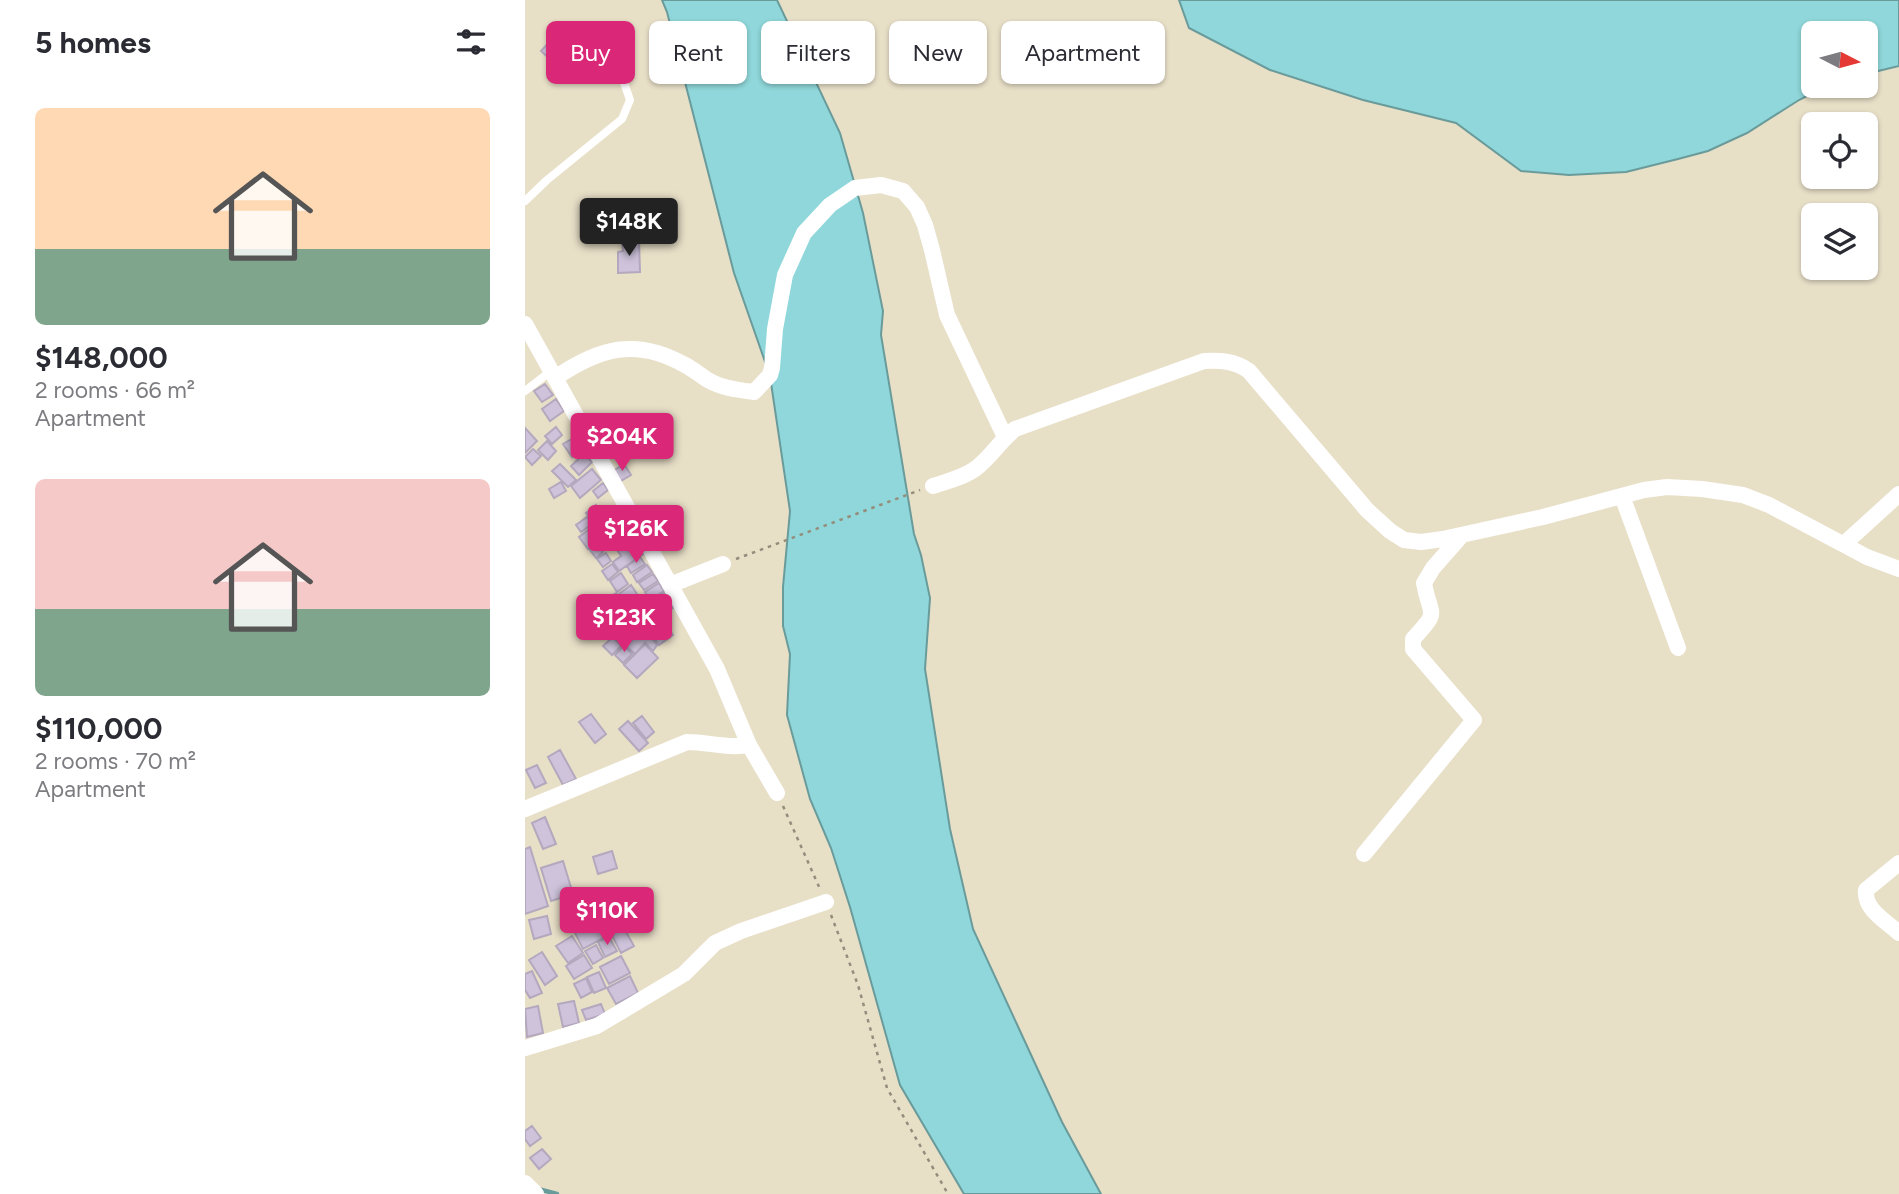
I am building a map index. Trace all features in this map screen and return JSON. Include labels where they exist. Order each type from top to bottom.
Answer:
[{"type":"street","points":[[553,374],[599,354],[624,348],[646,349],[667,355],[710,382],[754,392],[770,376],[785,275],[804,233],[830,205],[855,188],[881,185],[902,191],[917,207],[932,250],[947,315],[1005,437]]},
{"type":"street","points":[[525,324],[717,669],[748,745],[777,793]]},
{"type":"street","points":[[933,485],[975,469],[1005,437],[1028,423],[1204,361],[1230,362],[1249,371],[1367,510],[1404,540],[1421,542],[1462,535],[1667,486],[1743,495],[1769,505],[1867,557],[1899,569]]},
{"type":"street","points":[[1844,544],[1899,494]]},
{"type":"street","points":[[1622,496],[1678,648]]},
{"type":"street","points":[[1364,854],[1474,720],[1413,649],[1413,639],[1430,621],[1433,611],[1424,583],[1433,568],[1462,535]]},
{"type":"street","points":[[670,585],[723,564]]},
{"type":"street","points":[[525,809],[687,742],[735,748],[748,745]]},
{"type":"street","points":[[1899,863],[1865,890],[1869,907],[1899,933]]},
{"type":"street","points":[[525,1048],[597,1026],[684,975],[715,943],[741,931],[826,902]]},
{"type":"street","points":[[525,1182],[536,1194]]},
{"type":"lane","points":[[525,201],[622,119],[630,100],[624,84]]},
{"type":"lane","points":[[525,391],[553,374]]},
{"type":"path","points":[[723,564],[933,485]]},
{"type":"path","points":[[777,793],[826,902],[858,985],[887,1088],[948,1194]]},
{"type":"water","points":[[662,0],[777,0],[787,21],[761,21],[761,84],[817,84],[840,133],[863,213],[883,311],[881,335],[914,534],[930,598],[925,669],[950,829],[973,929],[1062,1122],[1101,1194],[964,1194],[900,1085],[850,907],[831,848],[810,799],[787,715],[790,654],[783,626],[783,587],[790,511],[770,376],[734,273],[685,84],[747,84],[747,21],[669,21]]},
{"type":"water","points":[[1179,0],[1899,0],[1899,66],[1878,71],[1878,21],[1801,21],[1803,98],[1747,133],[1708,151],[1626,172],[1569,175],[1521,171],[1456,123],[1363,100],[1270,70],[1189,28]]},
{"type":"building","points":[[639,241],[640,272],[618,273],[618,252],[623,251],[622,242]]},
{"type":"building","points":[[545,384],[553,395],[542,402],[534,391]]},
{"type":"building","points":[[556,399],[564,411],[550,421],[542,409]]},
{"type":"building","points":[[556,427],[562,435],[552,444],[545,436]]},
{"type":"building","points":[[525,428],[537,441],[525,453]]},
{"type":"building","points":[[575,437],[583,449],[572,457],[563,444]]},
{"type":"building","points":[[547,441],[556,451],[548,460],[538,450]]},
{"type":"building","points":[[533,449],[541,456],[532,465],[525,457]]},
{"type":"building","points":[[584,454],[592,462],[579,475],[571,466]]},
{"type":"building","points":[[560,464],[576,480],[568,487],[552,471]]},
{"type":"building","points":[[624,464],[631,475],[619,482],[613,471]]},
{"type":"building","points":[[592,469],[601,480],[580,498],[571,486]]},
{"type":"building","points":[[561,482],[566,491],[554,498],[549,489]]},
{"type":"building","points":[[603,483],[608,490],[598,498],[593,491]]},
{"type":"building","points":[[596,505],[604,515],[594,523],[586,513]]},
{"type":"building","points":[[587,517],[592,524],[581,532],[576,525]]},
{"type":"building","points":[[605,518],[613,531],[602,538],[594,526]]},
{"type":"building","points":[[658,520],[665,532],[652,540],[645,528]]},
{"type":"building","points":[[592,527],[601,539],[588,549],[579,537]]},
{"type":"building","points":[[631,537],[643,554],[619,571],[613,562],[621,556],[616,548]]},
{"type":"building","points":[[597,545],[603,552],[596,558],[590,550]]},
{"type":"building","points":[[606,553],[611,561],[603,567],[597,559]]},
{"type":"building","points":[[640,557],[645,564],[631,573],[627,566]]},
{"type":"building","points":[[612,564],[618,572],[608,580],[602,571]]},
{"type":"building","points":[[647,565],[652,572],[637,582],[633,575]]},
{"type":"building","points":[[621,573],[628,584],[617,592],[610,581]]},
{"type":"building","points":[[653,574],[658,581],[644,590],[639,583]]},
{"type":"building","points":[[659,583],[664,591],[650,600],[645,592]]},
{"type":"building","points":[[631,585],[639,597],[626,606],[619,594]]},
{"type":"building","points":[[616,593],[625,606],[614,613],[605,600]]},
{"type":"building","points":[[664,593],[673,608],[661,616],[651,602]]},
{"type":"building","points":[[604,601],[613,614],[605,620],[596,607]]},
{"type":"building","points":[[595,608],[604,620],[595,627],[586,616]]},
{"type":"building","points":[[643,608],[652,621],[634,634],[625,622]]},
{"type":"building","points":[[665,623],[673,635],[659,645],[651,634]]},
{"type":"building","points":[[625,626],[633,636],[622,645],[614,635]]},
{"type":"building","points":[[645,629],[657,645],[653,651],[645,643],[635,654],[625,645]]},
{"type":"building","points":[[613,637],[621,646],[612,655],[603,646]]},
{"type":"building","points":[[645,644],[658,658],[637,678],[624,665]]},
{"type":"building","points":[[624,646],[632,654],[623,663],[615,655]]},
{"type":"building","points":[[591,714],[606,734],[595,743],[579,722]]},
{"type":"building","points":[[642,716],[654,732],[646,739],[633,723]]},
{"type":"building","points":[[628,721],[648,743],[639,751],[619,729]]},
{"type":"building","points":[[560,750],[576,779],[563,785],[548,757]]},
{"type":"building","points":[[537,765],[546,783],[535,788],[526,770]]},
{"type":"building","points":[[545,817],[556,844],[543,849],[532,823]]},
{"type":"building","points":[[530,847],[548,906],[525,914],[525,849]]},
{"type":"building","points":[[612,851],[617,868],[598,874],[593,857]]},
{"type":"building","points":[[563,861],[573,894],[551,901],[541,868]]},
{"type":"building","points":[[616,914],[634,946],[621,953],[604,920]]},
{"type":"building","points":[[598,915],[609,935],[583,949],[573,929]]},
{"type":"building","points":[[547,916],[551,934],[534,939],[529,920]]},
{"type":"building","points":[[572,936],[583,953],[568,963],[556,946]]},
{"type":"building","points":[[609,937],[617,951],[605,957],[598,942]]},
{"type":"building","points":[[596,945],[603,958],[593,964],[585,951]]},
{"type":"building","points":[[542,952],[557,976],[545,985],[529,960]]},
{"type":"building","points":[[584,955],[592,968],[574,979],[566,966]]},
{"type":"building","points":[[621,956],[630,973],[609,984],[600,967]]},
{"type":"building","points":[[532,971],[542,993],[530,998],[525,990],[525,974]]},
{"type":"building","points":[[599,972],[606,988],[594,993],[587,977]]},
{"type":"building","points":[[630,976],[638,993],[616,1004],[607,988]]},
{"type":"building","points":[[586,978],[592,992],[581,998],[574,984]]},
{"type":"building","points":[[574,1001],[579,1023],[563,1027],[558,1004]]},
{"type":"building","points":[[601,1004],[605,1014],[586,1020],[582,1010]]},
{"type":"building","points":[[538,1006],[543,1033],[527,1037],[525,1009]]},
{"type":"building","points":[[532,1126],[541,1138],[530,1146],[525,1139],[525,1131]]},
{"type":"building","points":[[542,1149],[551,1159],[539,1169],[530,1158]]},
{"type":"waterway","points":[[538,1189],[557,1194]]}]
